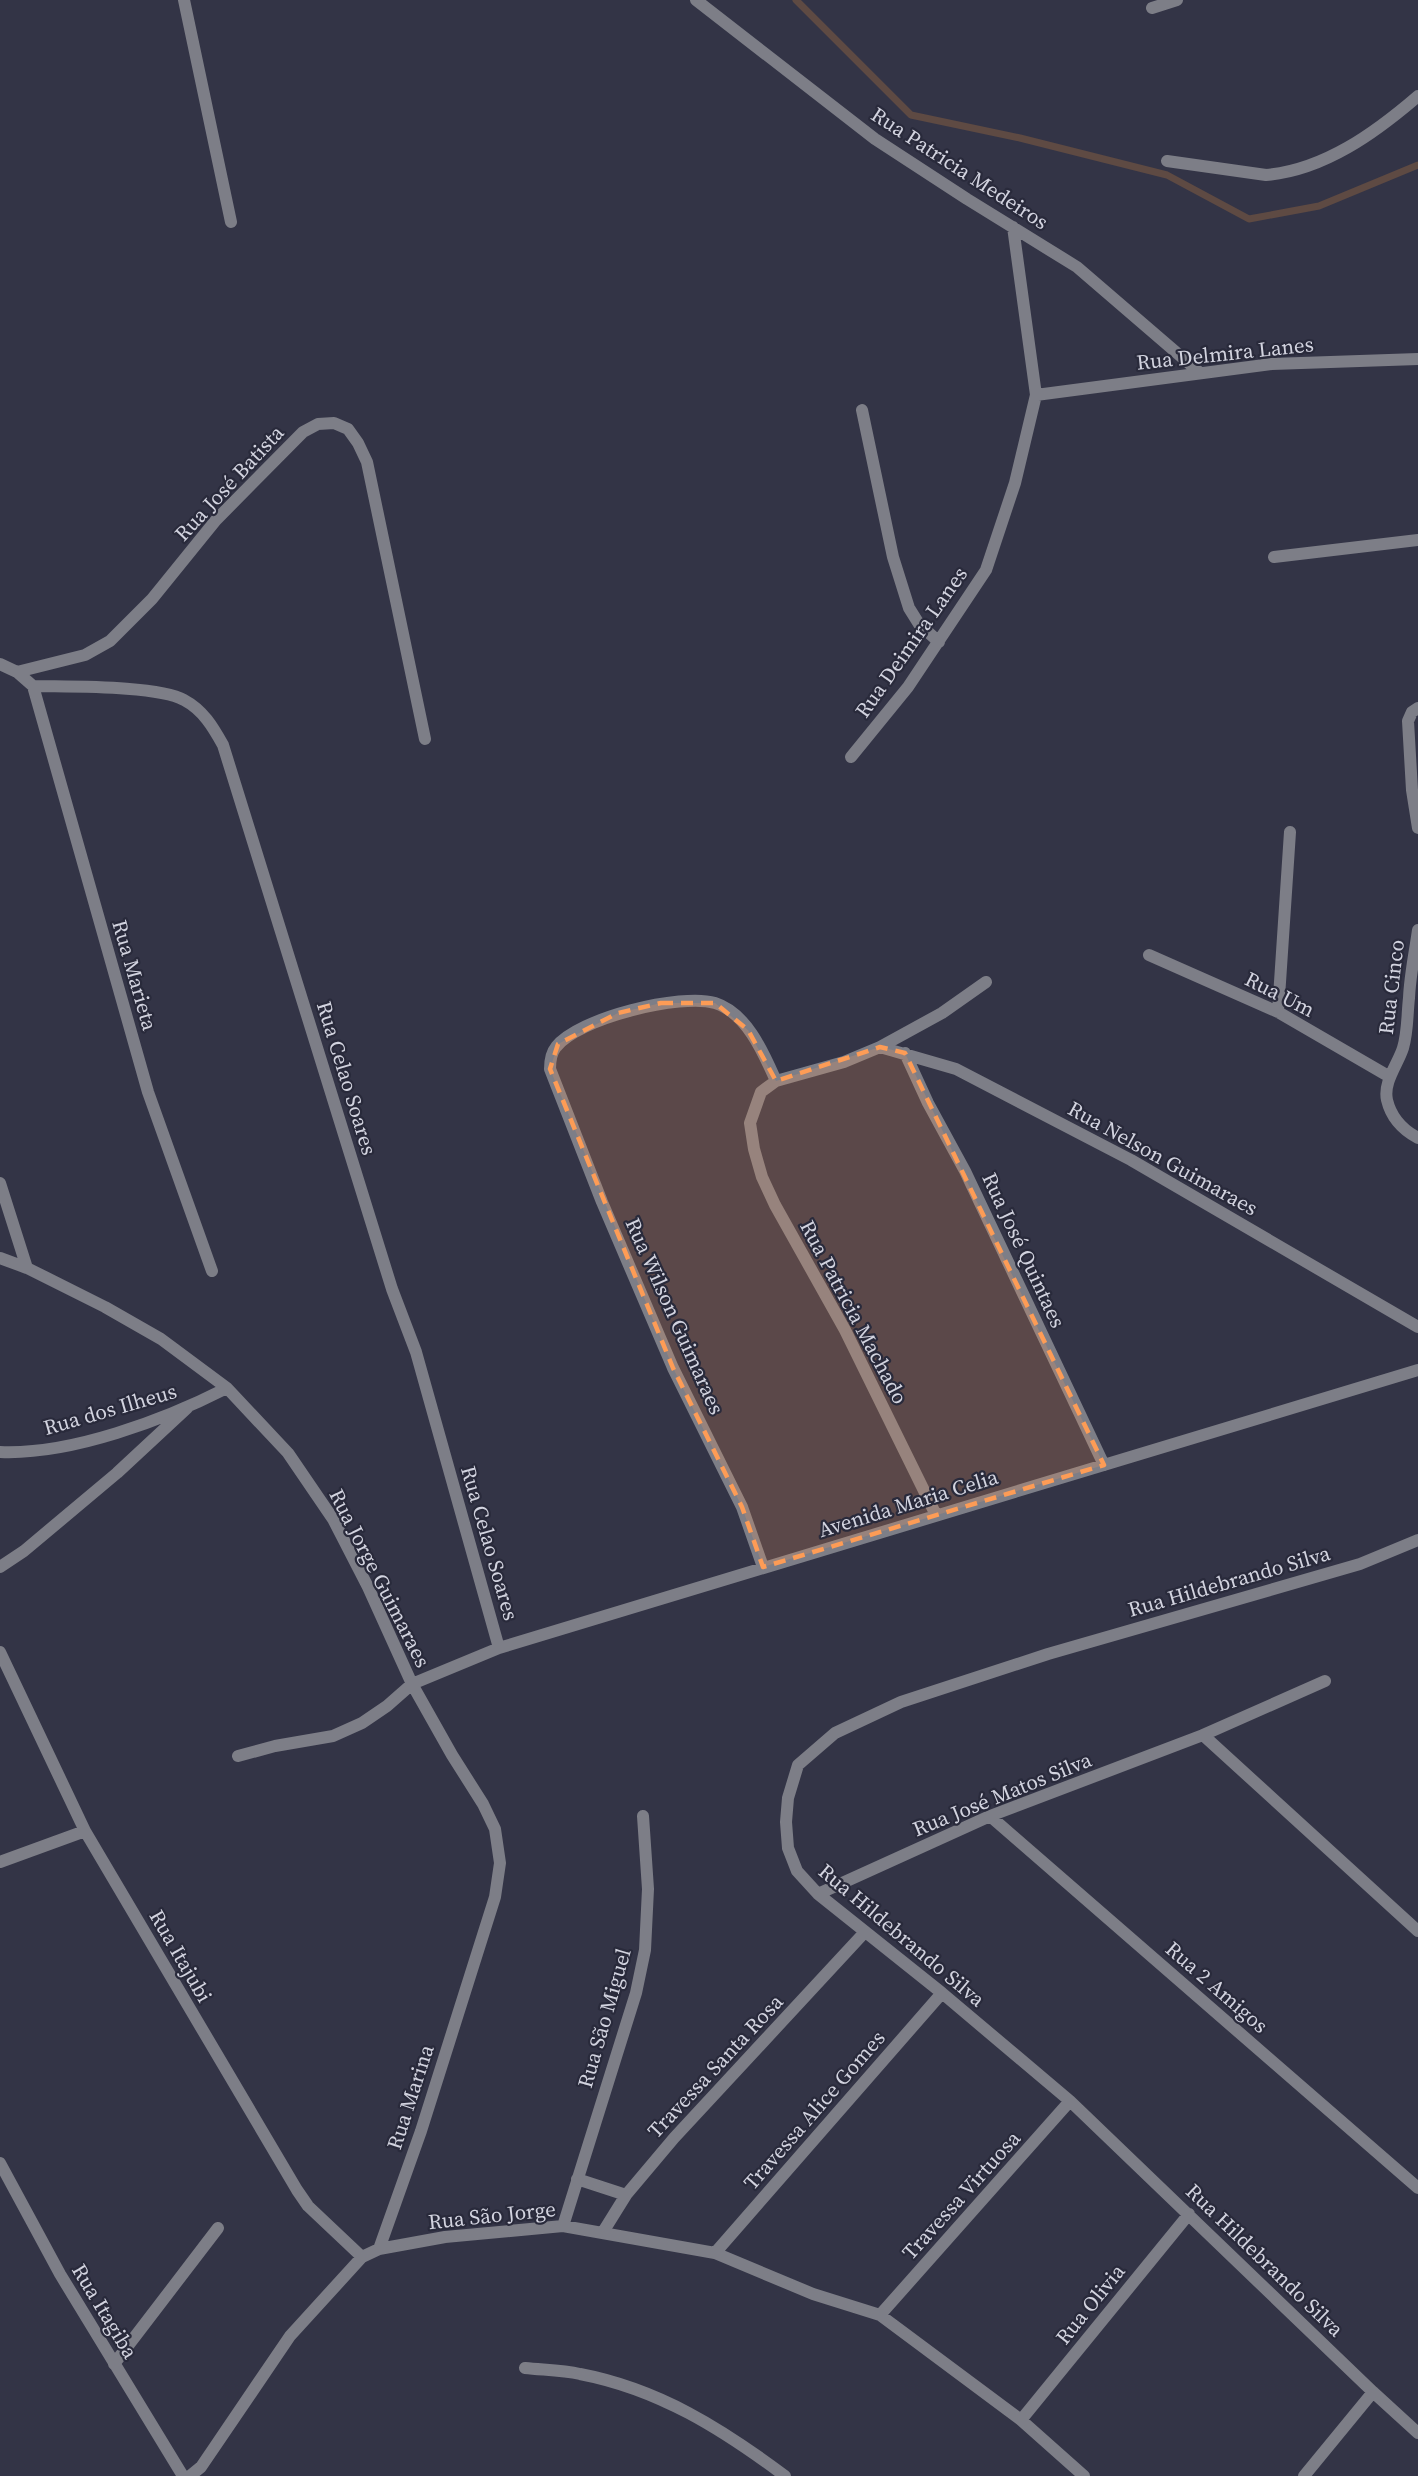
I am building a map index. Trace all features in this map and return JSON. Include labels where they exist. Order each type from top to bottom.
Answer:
[{"type":"street","points":[[184,0],[231,222]]},
{"type":"street","name":"Rua Patricia Medeiros","points":[[696,0],[875,139],[1077,267],[1199,372]]},
{"type":"street","points":[[1152,8],[1176,0]]},
{"type":"street","points":[[1167,161],[1266,175],[1288,172],[1368,136],[1418,96]]},
{"type":"street","name":"Rua Deimira Lanes","points":[[851,758],[908,687],[986,570],[1015,483],[1036,395],[1013,227]]},
{"type":"street","name":"Rua Delmira Lanes","points":[[1036,395],[1272,364],[1418,359]]},
{"type":"street","points":[[862,410],[893,557],[909,608],[919,624],[939,642]]},
{"type":"street","name":"Rua José Batista","points":[[17,672],[85,655],[110,641],[152,600],[216,520],[272,460],[303,432],[318,424],[334,423],[348,429],[367,462],[425,739]]},
{"type":"street","points":[[1274,557],[1418,540]]},
{"type":"street","points":[[0,664],[17,672],[33,686]]},
{"type":"street","name":"Rua Marieta","points":[[33,686],[148,1092],[212,1271]]},
{"type":"street","name":"Rua Celao Soares","points":[[33,686],[160,692],[183,698],[196,707],[211,723],[223,745],[392,1289],[416,1352],[499,1648]]},
{"type":"street","points":[[1418,708],[1412,712],[1408,721],[1412,790],[1418,828]]},
{"type":"street","points":[[1278,1012],[1290,831]]},
{"type":"street","name":"Rua Cinco","points":[[1418,930],[1413,1001],[1402,1050],[1390,1077],[1386,1098],[1394,1116],[1407,1132],[1418,1138]]},
{"type":"street","name":"Rua Um","points":[[1149,955],[1278,1012],[1390,1077]]},
{"type":"street","points":[[776,1081],[844,1062],[880,1047],[942,1012],[986,982]]},
{"type":"street","name":"Rua Wilson Guimaraes","points":[[763,1568],[742,1507],[673,1368],[552,1080],[550,1069],[554,1050],[558,1044],[579,1031],[618,1013],[661,1003],[690,1001],[715,1004],[735,1016],[758,1045],[776,1081]]},
{"type":"street","name":"Rua Nelson Guimaraes","points":[[880,1047],[956,1069],[1131,1160],[1418,1327]]},
{"type":"street","name":"Rua José Quintaes","points":[[905,1053],[928,1103],[965,1171],[1104,1465]]},
{"type":"street","name":"Rua Patricia Machado","points":[[776,1081],[761,1092],[750,1123],[762,1177],[845,1330],[936,1515]]},
{"type":"street","points":[[0,1183],[27,1268]]},
{"type":"street","name":"Rua Jorge Guimaraes","points":[[0,1258],[27,1268],[161,1339],[227,1388],[288,1453],[333,1519],[368,1587],[412,1684]]},
{"type":"street","name":"Avenida Maria Celia","points":[[412,1684],[499,1648],[1418,1370]]},
{"type":"street","name":"Rua dos Ilheus","points":[[0,1452],[27,1453],[98,1438],[187,1408],[227,1388]]},
{"type":"street","points":[[0,1567],[24,1551],[117,1473],[187,1408]]},
{"type":"street","name":"Rua Hildebrando Silva","points":[[1418,1539],[1359,1564],[1036,1657],[901,1702],[835,1732],[798,1765],[788,1798],[786,1822],[788,1848],[797,1872],[818,1894],[942,1993],[1070,2101],[1418,2433]]},
{"type":"street","name":"Rua Itajubi","points":[[0,1652],[85,1831],[297,2190],[308,2206],[362,2257]]},
{"type":"street","name":"Rua José Matos Silva","points":[[818,1894],[990,1816],[1203,1735],[1325,1681]]},
{"type":"street","points":[[238,1756],[275,1746],[333,1736],[362,1723],[387,1707],[412,1684]]},
{"type":"street","name":"Rua Marina","points":[[379,2249],[421,2131],[491,1908],[500,1863],[495,1829],[483,1804],[412,1684]]},
{"type":"street","points":[[1203,1735],[1418,1931]]},
{"type":"street","name":"Rua São Miguel","points":[[563,2226],[636,1993],[645,1950],[648,1889],[644,1816]]},
{"type":"street","name":"Rua 2 Amigos","points":[[990,1816],[1418,2188]]},
{"type":"street","points":[[0,1862],[85,1831]]},
{"type":"street","name":"Travessa Santa Rosa","points":[[603,2232],[626,2194],[674,2138],[864,1933]]},
{"type":"street","name":"Travessa Alice Gomes","points":[[715,2253],[942,1993]]},
{"type":"street","name":"Travessa Virtuosa","points":[[880,2315],[1070,2101]]},
{"type":"street","name":"Rua Itagiba","points":[[0,2163],[60,2274],[183,2476]]},
{"type":"street","points":[[577,2179],[626,2194]]},
{"type":"street","name":"Rua Olivia","points":[[1022,2420],[1189,2214]]},
{"type":"street","name":"Rua São Jorge","points":[[379,2249],[446,2237],[563,2226],[715,2253],[813,2294],[880,2315],[1022,2420]]},
{"type":"street","points":[[114,2364],[218,2228]]},
{"type":"street","points":[[190,2476],[204,2471],[290,2337],[362,2257],[379,2249]]},
{"type":"street","points":[[525,2368],[579,2373],[629,2386],[689,2411],[743,2444],[786,2476]]},
{"type":"street","points":[[1304,2476],[1373,2392]]},
{"type":"street","points":[[1022,2420],[1084,2476]]},
{"type":"highlighted area","points":[[661,1003],[715,1003],[748,1030],[776,1081],[880,1047],[905,1053],[1104,1465],[763,1567],[742,1507],[673,1368],[550,1069],[558,1044],[618,1013]]},
{"type":"waterway","points":[[796,0],[911,115],[1020,138],[1167,175],[1249,219],[1319,206],[1418,165]]}]
